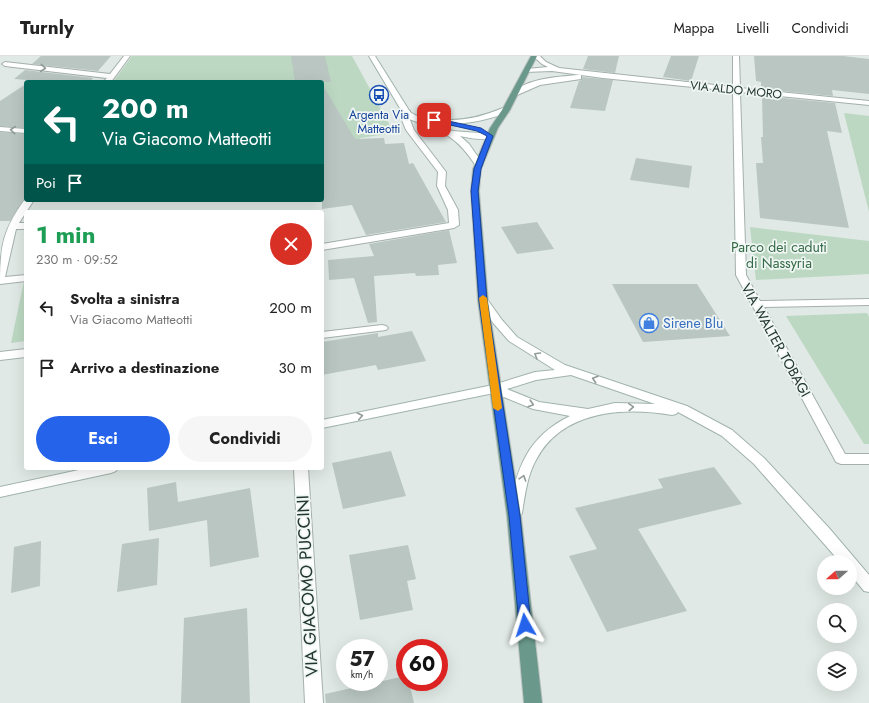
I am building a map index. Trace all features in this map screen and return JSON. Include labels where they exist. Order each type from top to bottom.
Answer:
[{"type":"main road","points":[[533,703],[514,516],[483,301],[475,191],[479,164],[490,136],[535,56]]},
{"type":"street","points":[[2,65],[14,56]]},
{"type":"street","points":[[2,65],[109,79],[127,56]]},
{"type":"street","points":[[372,56],[407,113],[412,117],[459,138],[473,152],[479,164]]},
{"type":"street","name":"VIA ALDO MORO","points":[[535,56],[544,63],[561,70]]},
{"type":"street","name":"VIA WALTER TOBAGI","points":[[736,56],[735,90],[740,275],[841,459],[869,459]]},
{"type":"street","name":"VIA ALDO MORO","points":[[527,71],[561,70],[603,76],[869,103]]},
{"type":"street","name":"VIA ALDO MORO","points":[[527,71],[547,77],[565,78],[603,76]]},
{"type":"street","name":"VIA ALDO MORO","points":[[515,94],[523,88],[534,84],[565,78]]},
{"type":"street","points":[[449,122],[471,122],[506,110]]},
{"type":"street","points":[[407,113],[479,129],[490,136]]},
{"type":"street","points":[[324,247],[454,226],[453,210],[441,186],[442,172],[410,130],[406,120],[407,113]]},
{"type":"street","points":[[0,129],[24,131]]},
{"type":"street","points":[[446,131],[470,136],[490,136]]},
{"type":"street","points":[[0,277],[12,226],[28,202]]},
{"type":"street","points":[[12,226],[24,226]]},
{"type":"street","points":[[0,281],[24,278]]},
{"type":"street","points":[[483,301],[498,322],[513,339],[561,368],[671,405],[696,416],[727,433],[759,462],[843,555]]},
{"type":"street","points":[[756,304],[869,302]]},
{"type":"street","points":[[324,335],[382,328]]},
{"type":"street","points":[[0,356],[24,353]]},
{"type":"street","points":[[324,424],[495,389],[535,376],[572,372]]},
{"type":"street","points":[[495,389],[521,401],[543,408],[592,412]]},
{"type":"street","points":[[514,516],[522,478],[533,453],[544,439],[558,427],[574,417],[614,408],[641,406],[696,416]]},
{"type":"street","points":[[0,492],[102,470]]},
{"type":"street","name":"VIA GIACOMO PUCCINI","points":[[301,470],[314,703]]},
{"type":"street","points":[[857,571],[869,586]]},
{"type":"green space","points":[[132,56],[352,56],[394,133],[360,138],[360,143],[324,145],[324,80],[114,80]]},
{"type":"green space","points":[[844,113],[869,116],[869,212]]},
{"type":"green space","name":"Parco dei caduti di Nassyria","points":[[750,227],[869,241],[869,274],[756,280]]},
{"type":"green space","points":[[24,281],[24,341],[11,343]]},
{"type":"green space","points":[[867,313],[869,317],[869,444],[864,444],[786,316]]},
{"type":"building","points":[[41,56],[111,56],[98,71],[32,64]]},
{"type":"building","points":[[291,56],[325,56],[331,82],[324,82],[324,80],[295,80]]},
{"type":"building","points":[[588,56],[619,56],[615,73],[583,69]]},
{"type":"building","points":[[671,56],[699,56],[691,81],[663,77]]},
{"type":"building","points":[[754,56],[843,56],[869,59],[869,94],[832,90],[833,96],[761,89],[761,82],[756,81]]},
{"type":"building","points":[[25,70],[93,78],[92,80],[14,79]]},
{"type":"building","points":[[582,77],[613,80],[605,111],[570,108],[579,81],[582,80]]},
{"type":"building","points":[[24,85],[24,128],[0,126],[0,101]]},
{"type":"building","points":[[324,87],[355,139],[384,138],[385,144],[404,143],[409,164],[413,163],[446,222],[366,235],[352,205],[322,209],[322,202],[324,202]]},
{"type":"building","points":[[762,96],[835,103],[842,133],[827,131],[849,228],[760,218],[756,163],[763,163],[761,137],[763,137]]},
{"type":"building","points":[[0,132],[24,134],[24,200],[10,221],[0,221]]},
{"type":"building","points":[[636,158],[692,166],[689,188],[630,180]]},
{"type":"building","points":[[537,222],[554,249],[517,254],[501,227]]},
{"type":"building","points":[[449,230],[457,263],[438,265],[439,275],[416,276],[415,273],[374,276],[377,322],[368,323],[354,278],[329,280],[328,260],[374,256],[369,244]]},
{"type":"building","points":[[612,284],[697,284],[730,336],[643,342]]},
{"type":"building","points":[[412,331],[426,361],[378,370],[376,365],[324,375],[324,342],[378,333],[378,337]]},
{"type":"building","points":[[391,451],[406,496],[343,509],[332,463]]},
{"type":"building","points":[[714,467],[742,504],[638,529],[687,611],[607,632],[569,556],[597,549],[575,508],[663,488],[658,479]]},
{"type":"building","points":[[176,482],[178,502],[250,488],[259,557],[210,567],[207,520],[149,531],[147,488]]},
{"type":"building","points":[[159,538],[157,585],[117,592],[122,544]]},
{"type":"building","points":[[41,541],[40,586],[11,593],[14,547]]},
{"type":"building","points":[[408,545],[416,579],[407,581],[413,610],[360,620],[349,555]]},
{"type":"building","points":[[247,608],[250,703],[181,703],[184,618]]},
{"type":"building","points":[[396,678],[396,691],[411,691],[414,703],[326,703],[325,694],[338,691],[388,691],[388,680]]},
{"type":"slow traffic","points":[[483,298],[498,408]]},
{"type":"place","name":"Argenta Via Matteotti","points":[[379,95]]},
{"type":"place","name":"Sirene Blu","points":[[649,323]]},
{"type":"route","points":[[434,120],[479,129],[490,136],[478,169],[475,191],[483,301],[514,516],[525,625]]}]
